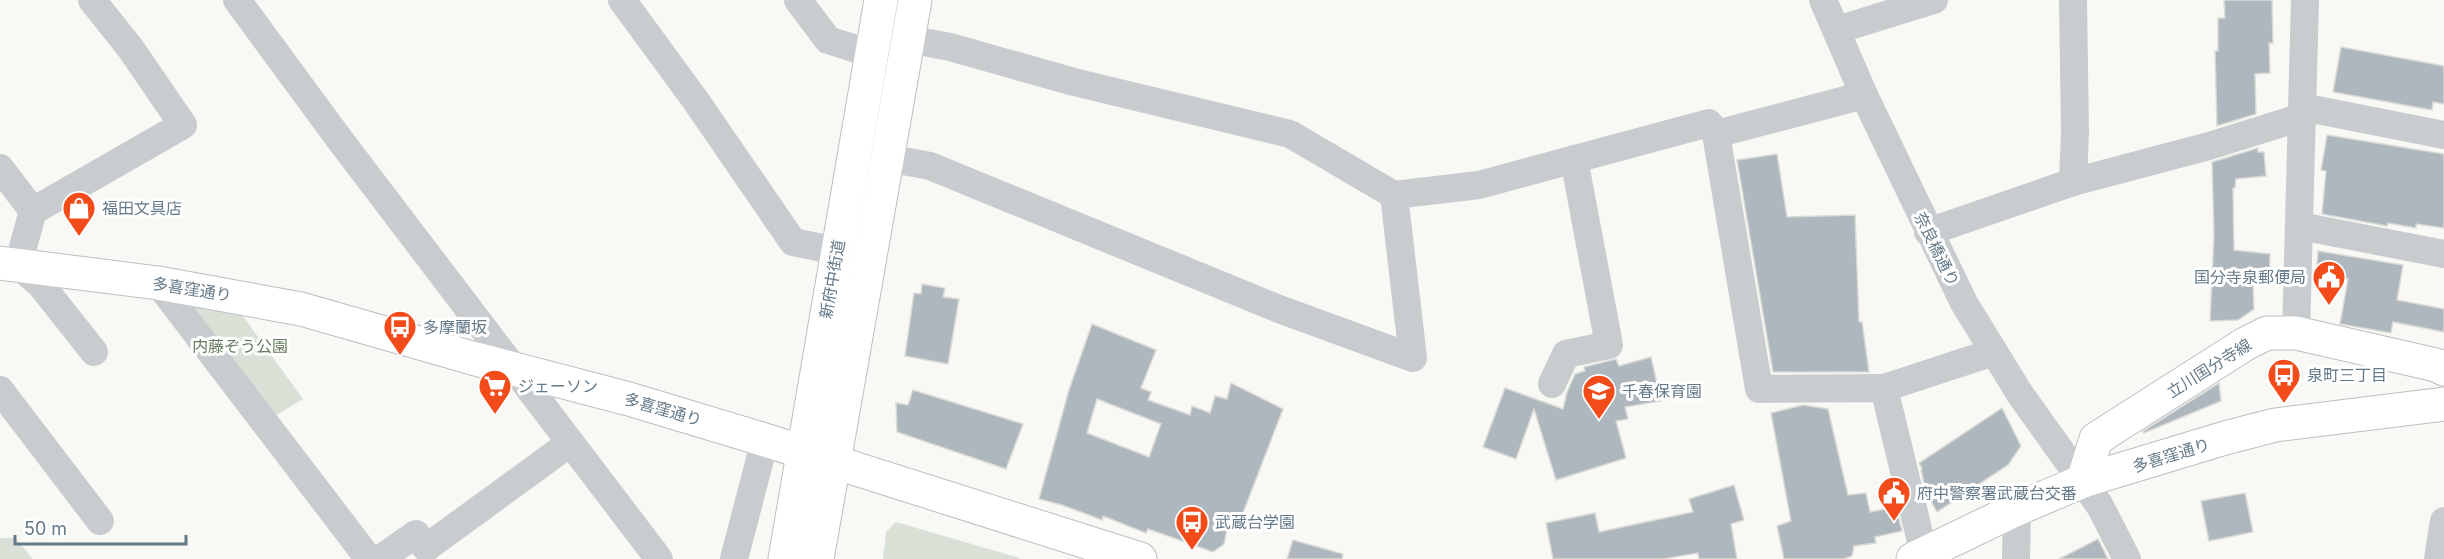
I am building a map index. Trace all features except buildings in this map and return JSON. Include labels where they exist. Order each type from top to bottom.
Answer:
[{"type":"main road","name":"新府中街道","points":[[785,559],[881,0]]},
{"type":"main road","name":"新府中街道","points":[[817,559],[915,0]]},
{"type":"main road","name":"多喜窪通り","points":[[9,264],[158,283],[301,309],[765,440],[1140,559]]},
{"type":"main road","name":"立川国分寺線","points":[[2083,482],[2096,440],[2245,344],[2267,333],[2296,333],[2436,365],[2444,369]]},
{"type":"main road","name":"多喜窪通り","points":[[1918,556],[2017,509],[2083,482],[2275,425],[2444,405]]},
{"type":"main road","points":[[802,559],[816,485],[822,471],[835,462]]},
{"type":"street","points":[[92,0],[131,49],[183,125],[33,210],[9,264],[41,285],[94,352]]},
{"type":"street","points":[[237,0],[347,149],[516,368],[659,559]]},
{"type":"street","points":[[622,0],[696,101],[793,242],[837,251]]},
{"type":"street","points":[[798,0],[828,40],[872,54]]},
{"type":"street","name":"奈良橋通り","points":[[1823,0],[1864,95],[1964,303],[2020,394],[2100,506],[2127,559]]},
{"type":"street","points":[[1837,30],[1934,0]]},
{"type":"street","points":[[2073,0],[2075,131],[2073,182]]},
{"type":"street","points":[[2296,333],[2305,0]]},
{"type":"street","points":[[908,39],[950,47],[1074,82],[1290,134],[1394,195],[1479,185],[1709,123],[1716,134],[1759,389],[1884,388],[1994,352]]},
{"type":"street","points":[[1716,134],[1864,95]]},
{"type":"street","points":[[1928,232],[2073,182],[2209,146],[2302,112],[2444,135]]},
{"type":"street","points":[[887,158],[930,166],[1279,309],[1413,358],[1394,195]]},
{"type":"street","points":[[1552,384],[1566,354],[1609,345],[1574,159]]},
{"type":"street","points":[[0,168],[33,210]]},
{"type":"street","points":[[2300,226],[2444,254]]},
{"type":"street","points":[[158,283],[369,559]]},
{"type":"street","points":[[1884,388],[1918,556]]},
{"type":"street","points":[[0,390],[100,520]]},
{"type":"street","points":[[734,559],[765,440]]},
{"type":"street","points":[[380,559],[416,534],[426,548],[570,443]]},
{"type":"street","points":[[2016,559],[2017,509]]},
{"type":"street","points":[[2438,559],[2444,521]]},
{"type":"green space","name":"内藤ぞう公園","points":[[192,306],[243,316],[303,399],[272,418]]},
{"type":"green space","points":[[896,522],[1020,558],[883,559],[886,532]]},
{"type":"green space","points":[[0,538],[15,538],[33,559],[0,559]]},
{"type":"place","name":"福田文具店","points":[[79,237]]},
{"type":"place","name":"国分寺泉郵便局","points":[[2329,306]]},
{"type":"place","name":"多摩蘭坂","points":[[400,356]]},
{"type":"place","name":"泉町三丁目","points":[[2284,404]]},
{"type":"place","name":"ジェーソン","points":[[495,415]]},
{"type":"place","name":"千春保育園","points":[[1599,420]]},
{"type":"place","name":"府中警察署武蔵台交番","points":[[1894,522]]},
{"type":"place","name":"武蔵台学園","points":[[1192,551]]}]
